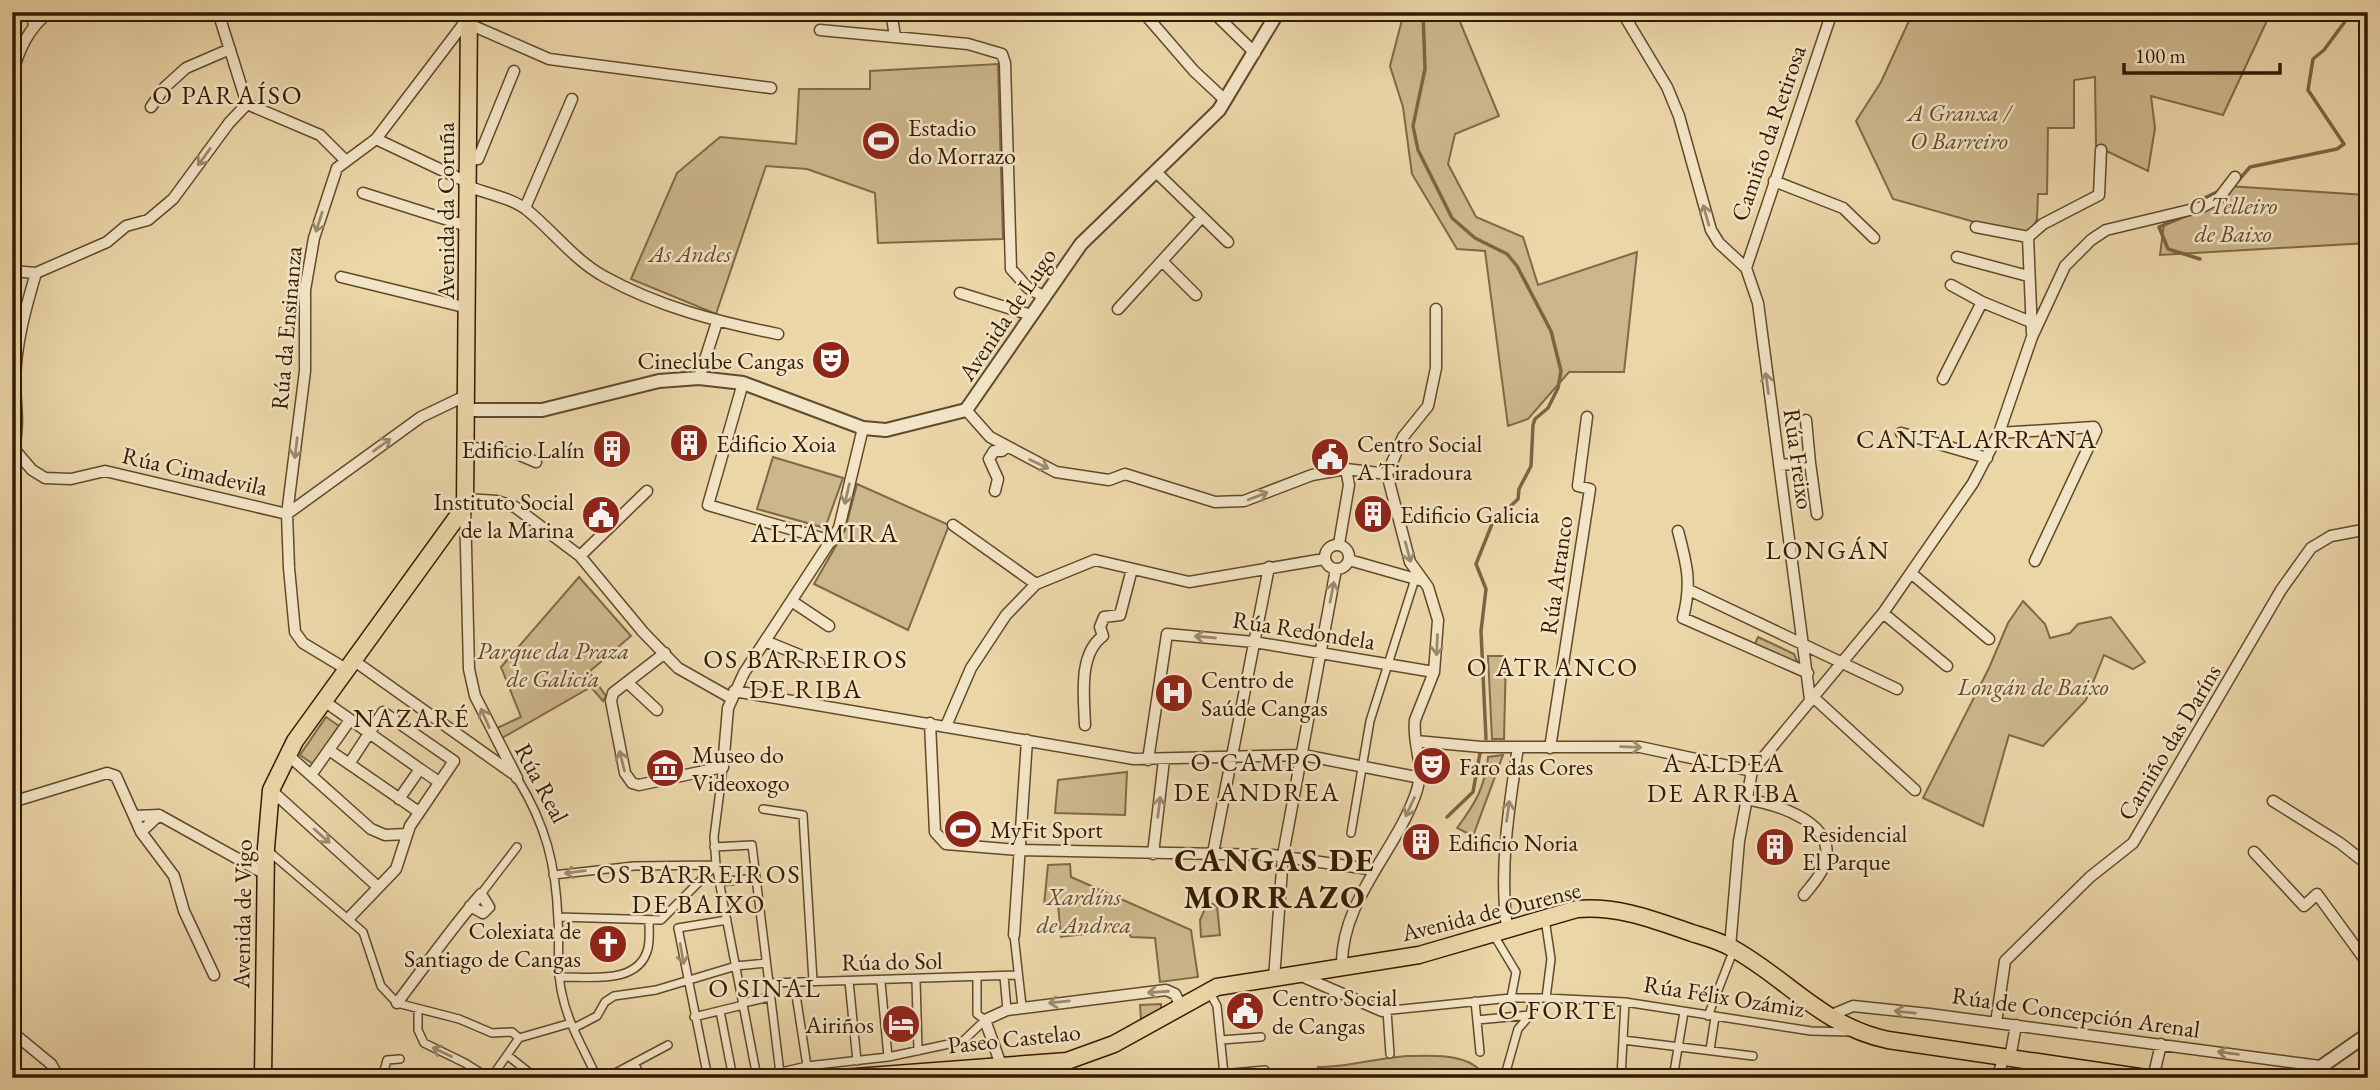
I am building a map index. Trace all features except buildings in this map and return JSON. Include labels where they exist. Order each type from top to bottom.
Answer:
[{"type":"main road","name":"Avenida da Coruña","points":[[465,502],[469,18]]},
{"type":"main road","name":"Avenida de Vigo","points":[[263,1078],[265,848],[271,790],[287,754],[432,555],[465,502]]},
{"type":"main road","name":"Avenida de Ourense","points":[[1213,989],[1419,955],[1577,909],[1601,908],[1632,912],[1732,948],[1827,1016],[1857,1032],[2079,1073],[2146,1078]]},
{"type":"main road","name":"Paseo Castelao","points":[[842,1078],[1067,1060],[1100,1051],[1213,989]]},
{"type":"street","points":[[32,12],[34,27]]},
{"type":"street","points":[[12,75],[19,47],[49,12]]},
{"type":"street","points":[[218,12],[247,104],[320,135],[346,161]]},
{"type":"street","points":[[891,12],[895,36]]},
{"type":"street","points":[[1143,12],[1194,71],[1225,100]]},
{"type":"street","points":[[1213,12],[1255,53]]},
{"type":"street","name":"Avenida de Lugo","points":[[467,403],[542,410],[647,384],[699,378],[744,383],[863,428],[886,430],[966,410],[1044,296],[1102,220],[1207,123],[1225,100],[1278,12]]},
{"type":"street","points":[[1622,12],[1667,87],[1679,116],[1710,230],[1719,243],[1746,268]]},
{"type":"street","name":"Camiño da Retirosa","points":[[1746,268],[1832,12]]},
{"type":"street","points":[[469,18],[549,59],[771,88]]},
{"type":"street","name":"Rúa da Ensinanza","points":[[469,18],[376,139],[337,168],[332,180],[314,238],[307,277],[305,371],[287,514],[295,632],[303,643],[350,664],[517,778]]},
{"type":"street","points":[[820,30],[968,44],[1002,54],[1005,63],[1012,269],[1028,288],[1044,296]]},
{"type":"street","points":[[151,107],[165,88],[186,68],[230,49]]},
{"type":"street","points":[[467,160],[478,159],[514,71]]},
{"type":"street","points":[[524,208],[572,99]]},
{"type":"street","points":[[12,271],[36,273],[107,242],[126,226],[148,220],[173,200],[229,123],[247,104]]},
{"type":"street","points":[[376,139],[467,184],[524,208],[578,259],[604,277],[676,309],[717,322],[778,334]]},
{"type":"street","points":[[2032,337],[2028,237],[2043,224],[2099,195],[2101,150]]},
{"type":"street","points":[[1155,171],[1228,242]]},
{"type":"street","points":[[1710,1049],[1712,1016],[1732,948],[1745,799],[1752,771],[1883,612],[1987,458],[1999,433],[2032,337],[2065,267],[2091,240],[2119,225],[2202,207],[2219,198],[2235,177]]},
{"type":"street","points":[[1774,181],[1843,208],[1874,237]]},
{"type":"street","points":[[363,193],[467,226]]},
{"type":"street","points":[[1118,309],[1202,217]]},
{"type":"street","points":[[1976,227],[2028,237]]},
{"type":"street","points":[[1957,257],[2028,276]]},
{"type":"street","points":[[1162,261],[1196,295]]},
{"type":"street","name":"Rúa Freixo","points":[[1746,268],[1758,303],[1811,697]]},
{"type":"street","name":"Rúa Cimadevila","points":[[36,273],[19,333],[15,385],[19,420],[13,450],[32,470],[45,478],[71,479],[105,471],[287,514]]},
{"type":"street","points":[[341,277],[468,307]]},
{"type":"street","points":[[1951,285],[1982,302],[2031,322]]},
{"type":"street","points":[[960,293],[1031,315]]},
{"type":"street","points":[[1943,379],[1982,302]]},
{"type":"street","points":[[1342,967],[1341,947],[1346,933],[1374,870],[1399,830],[1421,778],[1415,720],[1434,672],[1438,620],[1432,596],[1419,580],[1410,562],[1387,474],[1403,437],[1428,406],[1436,368],[1436,309]]},
{"type":"street","points":[[699,378],[717,322]]},
{"type":"street","points":[[744,383],[708,505],[832,541]]},
{"type":"street","points":[[287,514],[421,417],[467,403]]},
{"type":"street","points":[[966,410],[990,437],[1056,472],[1109,480],[1125,474],[1215,502],[1244,502],[1312,475],[1346,469],[1387,474]]},
{"type":"street","name":"Rúa Atranco","points":[[1550,748],[1590,489],[1578,486],[1587,417]]},
{"type":"street","points":[[1806,420],[1817,514]]},
{"type":"street","points":[[1999,433],[2094,427],[2096,431],[2035,561]]},
{"type":"street","points":[[863,428],[839,528],[732,695],[714,846],[755,1078],[807,1066],[888,1057],[963,1041],[981,1017],[1022,1006],[1166,990],[1175,994],[1181,1006]]},
{"type":"street","points":[[1901,433],[1987,458]]},
{"type":"street","points":[[467,447],[517,454],[536,462]]},
{"type":"street","points":[[995,491],[998,479],[989,459],[994,451],[1002,451],[1006,447]]},
{"type":"street","points":[[1779,465],[1810,463]]},
{"type":"street","points":[[1339,544],[1349,485],[1346,469]]},
{"type":"street","points":[[580,556],[647,491]]},
{"type":"street","points":[[465,502],[497,502],[515,507],[580,556],[643,632],[678,668],[732,695],[930,723],[1148,760],[1303,755],[1421,778]]},
{"type":"street","name":"Rúa Real","points":[[465,502],[469,669],[479,706],[542,821],[549,842],[558,918],[559,977],[572,1025],[597,1078]]},
{"type":"street","points":[[953,525],[1036,584]]},
{"type":"street","name":"Camiño das Daríns","points":[[1996,1023],[2005,961],[2090,877],[2133,843],[2281,590],[2311,548],[2331,536],[2368,529]]},
{"type":"street","points":[[1678,531],[1689,573],[1689,590],[1683,618],[1808,673]]},
{"type":"street","points":[[1339,544],[1326,550],[1324,559],[1330,568],[1336,569],[1342,568],[1349,560]]},
{"type":"street","points":[[1339,544],[1347,550],[1349,560]]},
{"type":"street","points":[[946,726],[961,687],[989,640],[1015,604],[1036,584],[1095,560],[1177,581],[1202,580],[1324,559]]},
{"type":"street","points":[[1349,560],[1419,580]]},
{"type":"street","points":[[1213,853],[1269,567]]},
{"type":"street","points":[[1085,725],[1083,683],[1093,643],[1103,636],[1100,627],[1104,617],[1120,615],[1132,569]]},
{"type":"street","points":[[1274,979],[1283,855],[1336,569]]},
{"type":"street","points":[[1911,573],[1989,639]]},
{"type":"street","points":[[1350,833],[1370,721],[1419,580]]},
{"type":"street","points":[[1689,590],[1897,689]]},
{"type":"street","points":[[793,602],[829,626]]},
{"type":"street","points":[[1883,612],[1947,666]]},
{"type":"street","name":"Rúa Redondela","points":[[1148,760],[1167,634],[1254,642],[1434,672]]},
{"type":"street","points":[[765,641],[818,663]]},
{"type":"street","points":[[665,653],[613,692],[611,708],[625,773],[632,783],[639,785],[723,767]]},
{"type":"street","points":[[627,682],[657,710]]},
{"type":"street","points":[[1811,697],[1915,790]]},
{"type":"street","points":[[324,701],[439,782]]},
{"type":"street","points":[[349,764],[383,712],[454,761],[407,834],[399,863],[350,917]]},
{"type":"street","points":[[311,775],[351,720]]},
{"type":"street","points":[[930,723],[935,832],[943,842],[1019,850],[1283,855],[1374,870]]},
{"type":"street","points":[[1022,1006],[1014,935],[1027,740]]},
{"type":"street","points":[[1416,741],[1550,748],[1640,747],[1752,771]]},
{"type":"street","points":[[1511,998],[1516,972],[1499,930],[1504,900],[1505,841],[1518,747]]},
{"type":"street","points":[[329,750],[419,812]]},
{"type":"street","points":[[287,754],[371,829],[385,835],[407,834]]},
{"type":"street","points":[[1153,854],[1164,760]]},
{"type":"street","points":[[399,799],[420,769]]},
{"type":"street","points":[[12,802],[107,773],[116,776],[141,832],[174,876],[184,911],[215,975]]},
{"type":"street","points":[[271,790],[378,887]]},
{"type":"street","points":[[1745,799],[1776,805],[1802,817],[1825,844],[1824,867],[1804,895]]},
{"type":"street","points":[[2273,801],[2340,843],[2368,865]]},
{"type":"street","points":[[763,809],[803,815],[813,981]]},
{"type":"street","points":[[134,816],[162,817],[265,874]]},
{"type":"street","points":[[141,832],[162,817]]},
{"type":"street","points":[[714,846],[752,845],[780,1073]]},
{"type":"street","points":[[397,1003],[517,847]]},
{"type":"street","points":[[265,848],[350,917],[368,940],[381,986],[397,1003],[459,1019],[492,1033],[512,1031],[519,1038]]},
{"type":"street","points":[[2254,852],[2304,906],[2317,894],[2368,964]]},
{"type":"street","points":[[553,875],[634,866],[716,865]]},
{"type":"street","points":[[662,920],[716,865]]},
{"type":"street","points":[[720,882],[756,878]]},
{"type":"street","points":[[470,906],[483,913],[489,907],[481,894]]},
{"type":"street","points":[[558,918],[662,920],[678,928],[727,920]]},
{"type":"street","points":[[1544,918],[1550,958],[1546,998]]},
{"type":"street","points":[[559,977],[623,976],[643,959],[648,948],[649,920]]},
{"type":"street","points":[[678,928],[708,1078]]},
{"type":"street","points":[[418,1010],[418,1030],[424,1044],[490,1078],[519,1038],[597,1016],[605,1002],[614,996],[656,990],[736,966],[766,963]]},
{"type":"street","name":"Rúa do Sol","points":[[769,983],[881,982],[1017,975]]},
{"type":"street","name":"Rúa Félix Ozámiz","points":[[1299,975],[1384,1011],[1511,998],[1546,998],[1625,1002],[1811,1031],[1857,1032]]},
{"type":"street","points":[[977,976],[981,1017],[1001,1065]]},
{"type":"street","points":[[1004,976],[1007,1010]]},
{"type":"street","points":[[916,980],[918,1051]]},
{"type":"street","points":[[849,981],[857,1060]]},
{"type":"street","points":[[794,982],[807,1066]]},
{"type":"street","points":[[881,982],[888,1057]]},
{"type":"street","points":[[1213,989],[1224,1074]]},
{"type":"street","points":[[694,1017],[770,997]]},
{"type":"street","points":[[1505,1076],[1518,1028],[1530,1015],[1533,998]]},
{"type":"street","points":[[1475,1001],[1480,1052]]},
{"type":"street","points":[[1621,1078],[1625,1002]]},
{"type":"street","name":"Rúa de Concepción Arenal","points":[[1827,1016],[1853,1006],[2320,1066]]},
{"type":"street","points":[[720,1010],[733,1078]]},
{"type":"street","points":[[1384,1011],[1390,1054]]},
{"type":"street","points":[[1673,1078],[1684,1012]]},
{"type":"street","points":[[1477,1020],[1530,1015]]},
{"type":"street","points":[[1997,1078],[2007,1058],[2016,1025]]},
{"type":"street","points":[[12,1032],[51,1064],[59,1078]]},
{"type":"street","points":[[2305,1078],[2368,1034]]},
{"type":"street","points":[[1221,1040],[1261,1037]]},
{"type":"street","points":[[1623,1040],[1753,1056]]},
{"type":"street","points":[[2153,1078],[2161,1044]]},
{"type":"street","points":[[606,1078],[624,1074],[642,1057],[668,1045]]},
{"type":"street","points":[[508,1055],[536,1078]]},
{"type":"street","points":[[382,1078],[387,1060],[400,1059]]},
{"type":"street","points":[[634,1065],[643,1078]]},
{"type":"street","points":[[1178,1078],[1265,1070]]},
{"type":"green space","points":[[1404,12],[1456,12],[1499,116],[1455,134],[1448,164],[1476,217],[1523,237],[1538,285],[1637,252],[1624,372],[1569,372],[1528,419],[1508,426],[1485,251],[1457,249],[1412,174],[1403,107],[1390,66]]},
{"type":"green space","name":"A Granxa / O Barreiro","points":[[1913,12],[2271,12],[2223,115],[2151,96],[2155,128],[2148,171],[2096,146],[2095,77],[2074,80],[2074,128],[2048,128],[2047,194],[2038,194],[2037,219],[2028,237],[1893,199],[1856,121],[1881,82]]},
{"type":"green space","name":"As Andes","points":[[998,64],[1003,239],[878,243],[875,193],[807,169],[766,166],[716,314],[631,279],[677,173],[720,137],[796,144],[799,89],[870,89],[870,71]]},
{"type":"green space","name":"O Telleiro de Baixo","points":[[2228,186],[2366,195],[2368,243],[2160,255],[2165,216]]},
{"type":"green space","points":[[773,457],[843,478],[825,528],[757,509]]},
{"type":"green space","points":[[857,484],[949,525],[908,630],[814,584],[845,530]]},
{"type":"green space","name":"Parque da Praza de Galicia","points":[[579,577],[631,636],[589,672],[606,696],[603,701],[591,687],[502,738],[497,728],[521,717],[501,667]]},
{"type":"green space","name":"Longán de Baixo","points":[[2023,601],[2045,624],[2050,638],[2070,633],[2078,624],[2111,617],[2145,662],[2133,669],[2104,655],[2086,700],[2043,746],[2009,735],[1983,826],[1923,798],[1989,668],[2008,623]]},
{"type":"green space","points":[[1758,637],[1794,654],[1797,661],[1795,664],[1754,646]]},
{"type":"green space","points":[[1488,656],[1506,656],[1504,739],[1492,739]]},
{"type":"green space","points":[[326,717],[339,726],[313,764],[300,755]]},
{"type":"green space","points":[[1503,755],[1473,836],[1457,828],[1478,795],[1488,757]]},
{"type":"green space","points":[[1127,772],[1125,815],[1055,813],[1058,780]]},
{"type":"green space","name":"Xardíns de Andrea","points":[[1070,864],[1071,877],[1191,930],[1198,977],[1160,982],[1155,938],[1131,937],[1127,929],[1061,937],[1058,904],[1044,905],[1048,865]]},
{"type":"green space","points":[[1208,902],[1217,906],[1220,935],[1201,937],[1200,920]]},
{"type":"green space","points":[[1161,1004],[1161,1009],[1141,1020],[1140,1005]]},
{"type":"green space","points":[[1407,1056],[1460,1059],[1496,1078],[1344,1078],[1317,1073],[1318,1067]]},
{"type":"waterway","points":[[1423,12],[1425,69],[1413,126],[1418,150],[1452,218],[1475,238],[1507,254],[1517,266],[1551,331],[1561,371],[1558,388],[1548,408],[1535,419],[1531,466],[1519,489],[1518,499],[1492,524],[1476,564],[1486,589],[1481,631],[1486,739]]},
{"type":"waterway","points":[[2237,182],[2250,167],[2337,149],[2344,144],[2308,90],[2313,59],[2324,50],[2352,12]]},
{"type":"waterway","points":[[2188,215],[2159,227],[2168,249],[2200,259]]},
{"type":"waterway","points":[[1447,817],[1473,792],[1480,753]]},
{"type":"place","name":"Estadio do Morrazo","points":[[881,141]]},
{"type":"place","name":"Cineclube Cangas","points":[[831,360]]},
{"type":"place","name":"Edificio Xoia","points":[[689,443]]},
{"type":"place","name":"Edificio Lalín","points":[[612,449]]},
{"type":"place","name":"Centro Social A Tiradoura","points":[[1330,457]]},
{"type":"place","name":"Edificio Galicia","points":[[1373,514]]},
{"type":"place","name":"Instituto Social de la Marina","points":[[601,515]]},
{"type":"place","name":"Centro de Saúde Cangas","points":[[1174,693]]},
{"type":"place","name":"Faro das Cores","points":[[1432,766]]},
{"type":"place","name":"Museo do Videoxogo","points":[[665,768]]},
{"type":"place","name":"MyFit Sport","points":[[963,829]]},
{"type":"place","name":"Edificio Noria","points":[[1421,842]]},
{"type":"place","name":"Residencial El Parque","points":[[1775,847]]},
{"type":"place","name":"Colexiata de Santiago de Cangas","points":[[608,944]]},
{"type":"place","name":"Centro Social de Cangas","points":[[1245,1011]]},
{"type":"place","name":"Airiños","points":[[901,1024]]},
{"type":"district","name":"O PARAÍSO","points":[[228,95]]},
{"type":"district","name":"CANTALARRANA","points":[[1977,439]]},
{"type":"district","name":"ALTAMIRA","points":[[825,533]]},
{"type":"district","name":"LONGÁN","points":[[1828,550]]},
{"type":"district","name":"O ATRANCO","points":[[1553,667]]},
{"type":"district","name":"OS BARREIROS DE RIBA","points":[[806,674]]},
{"type":"district","name":"NAZARÉ","points":[[412,718]]},
{"type":"district","name":"O CAMPO DE ANDREA","points":[[1257,777]]},
{"type":"district","name":"A ALDEA DE ARRIBA","points":[[1724,778]]},
{"type":"district","name":"CANGAS DE MORRAZO","points":[[1275,878]]},
{"type":"district","name":"OS BARREIROS DE BAIXO","points":[[699,889]]},
{"type":"district","name":"O SINAL","points":[[765,988]]},
{"type":"district","name":"O FORTE","points":[[1558,1010]]}]
